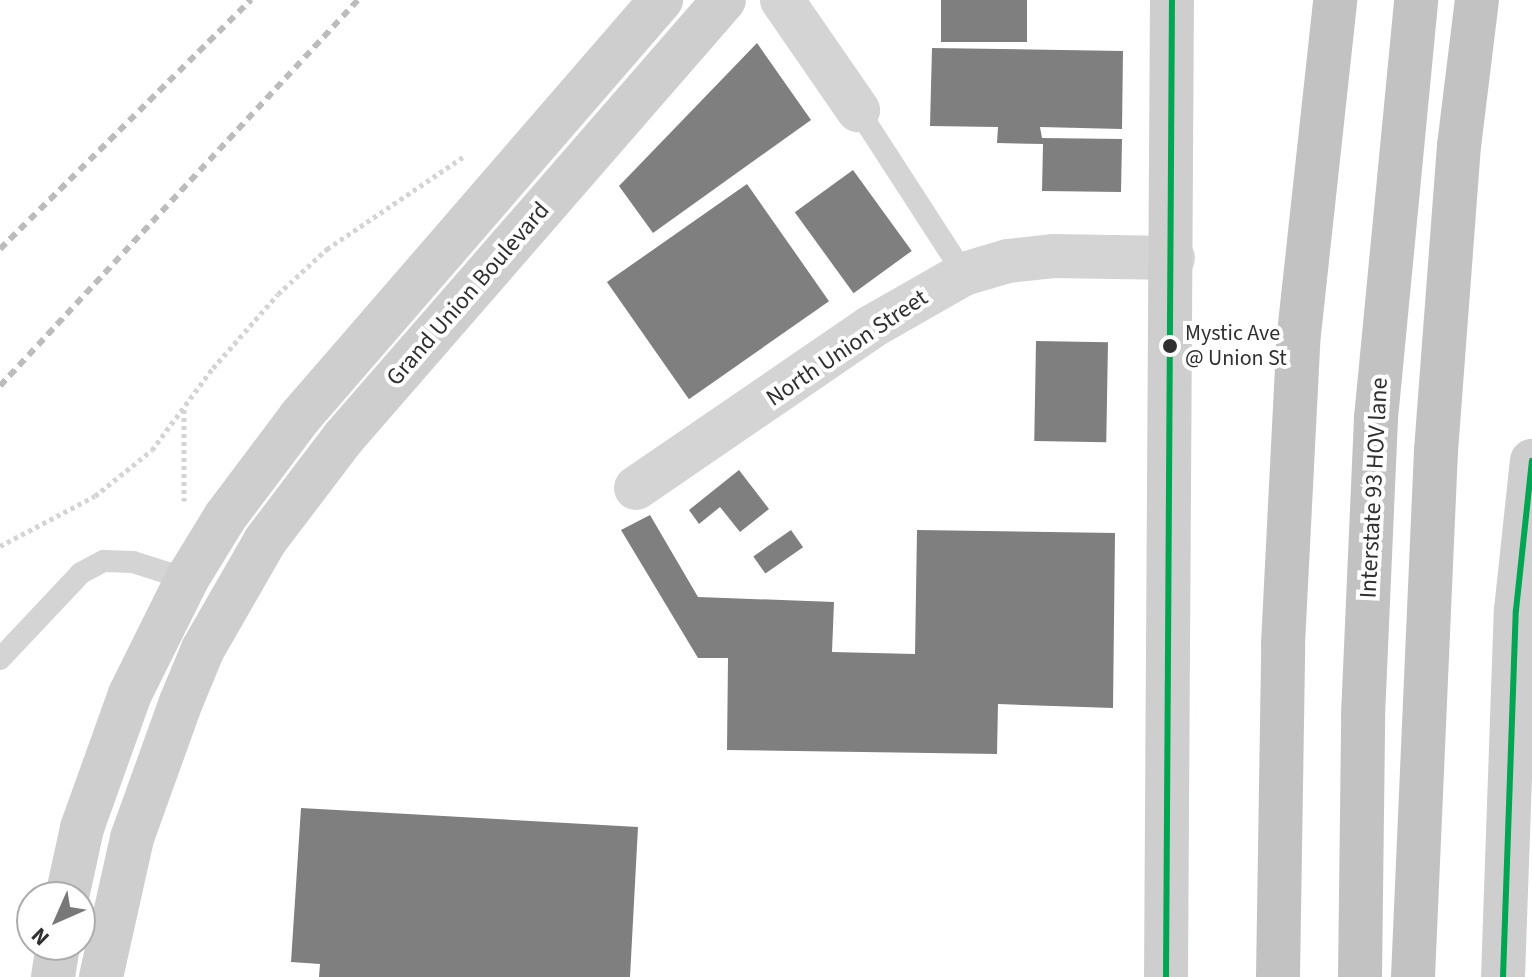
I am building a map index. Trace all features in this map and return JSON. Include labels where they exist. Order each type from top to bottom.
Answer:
[{"type":"highway","name":"Interstate 93 HOV lane","points":[[1360,977],[1363,716],[1376,418],[1416,0]]},
{"type":"highway","points":[[1413,977],[1427,597],[1448,280],[1477,0]]},
{"type":"highway","points":[[1278,977],[1283,644],[1298,343],[1332,18]]},
{"type":"highway","points":[[1427,597],[1438,977]]},
{"type":"street","name":"Grand Union Boulevard","points":[[70,881],[82,828],[124,710],[187,579],[225,517],[300,417],[661,0]]},
{"type":"street","name":"Grand Union Boulevard","points":[[101,977],[132,838],[172,728],[229,600],[327,458],[724,0]]},
{"type":"street","points":[[782,0],[858,110]]},
{"type":"street","points":[[1166,977],[1173,258],[1169,93],[1172,0]]},
{"type":"street","points":[[1169,93],[1199,0]]},
{"type":"street","name":"North Union Street","points":[[636,488],[871,327],[964,274],[1008,261],[1053,256],[1173,258]]},
{"type":"street","points":[[1503,977],[1516,610],[1532,461]]},
{"type":"street","points":[[187,579],[229,600]]},
{"type":"lane","points":[[858,110],[964,274]]},
{"type":"lane","points":[[0,659],[81,573],[104,561],[133,562],[187,579]]},
{"type":"lane","points":[[124,710],[172,728]]},
{"type":"path","points":[[0,546],[95,496],[152,450],[278,294],[327,249],[441,177]]},
{"type":"path","points":[[185,406],[181,456],[186,513]]},
{"type":"building","points":[[941,0],[1027,0],[1027,42],[941,42]]},
{"type":"building","points":[[757,43],[811,120],[653,233],[619,186]]},
{"type":"building","points":[[932,48],[1123,51],[1122,129],[1040,127],[1042,138],[1122,139],[1121,192],[1042,191],[1043,144],[997,143],[998,127],[930,126]]},
{"type":"building","points":[[853,170],[912,251],[854,293],[795,212]]},
{"type":"building","points":[[747,184],[829,301],[689,399],[607,282]]},
{"type":"building","points":[[1036,341],[1108,342],[1106,442],[1034,441]]},
{"type":"building","points":[[739,470],[769,509],[740,532],[720,507],[699,524],[689,510]]},
{"type":"building","points":[[650,515],[698,597],[834,602],[832,652],[915,654],[917,530],[1115,533],[1113,708],[998,704],[997,754],[727,750],[728,658],[698,658],[621,530]]},
{"type":"building","points":[[791,530],[803,547],[765,574],[753,556]]},
{"type":"building","points":[[301,808],[638,827],[630,977],[319,977],[320,964],[291,962]]},
{"type":"railway","points":[[0,249],[251,0]]},
{"type":"railway","points":[[0,386],[358,0]]},
{"type":"transit line","points":[[1166,977],[1172,0]]},
{"type":"transit line","points":[[1503,977],[1516,610],[1532,461]]},
{"type":"place","name":"Mystic Ave @ Union St","points":[[1170,346]]}]
